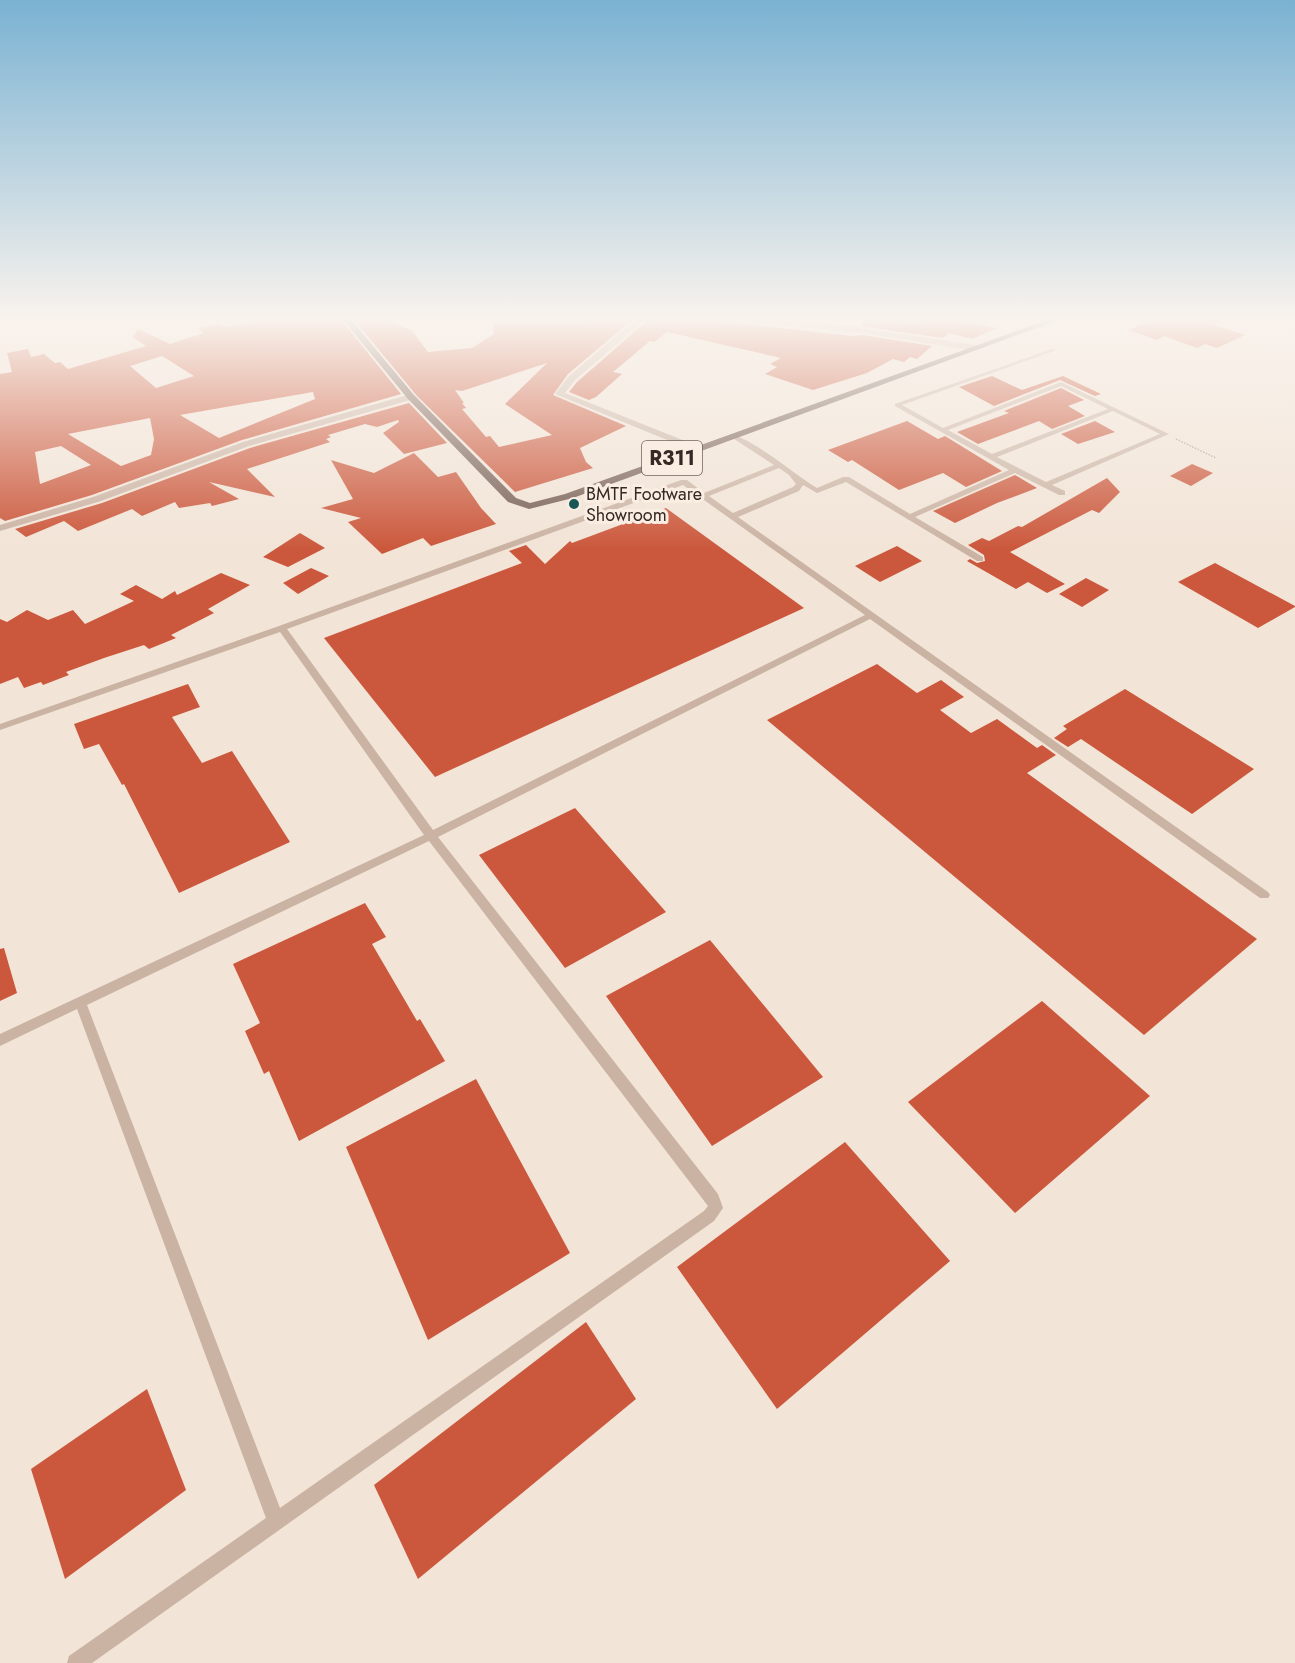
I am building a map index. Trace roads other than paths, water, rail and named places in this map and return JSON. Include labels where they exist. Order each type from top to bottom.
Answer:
[{"type":"main road","name":"R311","points":[[408,394],[512,500],[529,506],[569,496],[850,394]]},
{"type":"street","points":[[560,394],[696,449]]},
{"type":"street","points":[[0,528],[97,499],[246,444],[411,397]]},
{"type":"lane","points":[[930,394],[897,405],[1015,470],[1062,493]]},
{"type":"lane","points":[[943,430],[1036,394]]},
{"type":"lane","points":[[1046,485],[1166,434],[1081,394]]},
{"type":"lane","points":[[992,457],[1113,409]]},
{"type":"lane","points":[[733,436],[817,491],[846,479],[980,559]]},
{"type":"lane","points":[[704,496],[780,465]]},
{"type":"lane","points":[[909,517],[1015,470]]},
{"type":"lane","points":[[733,516],[796,489],[800,484],[798,480]]},
{"type":"lane","points":[[0,727],[282,628],[684,482],[1264,895]]},
{"type":"lane","points":[[0,1040],[431,836],[872,615]]},
{"type":"lane","points":[[76,1663],[710,1216],[716,1208],[713,1199],[431,836],[282,628]]},
{"type":"lane","points":[[80,1002],[276,1521]]},
{"type":"place","name":"BMTF Footware Showroom","points":[[574,504]]}]
